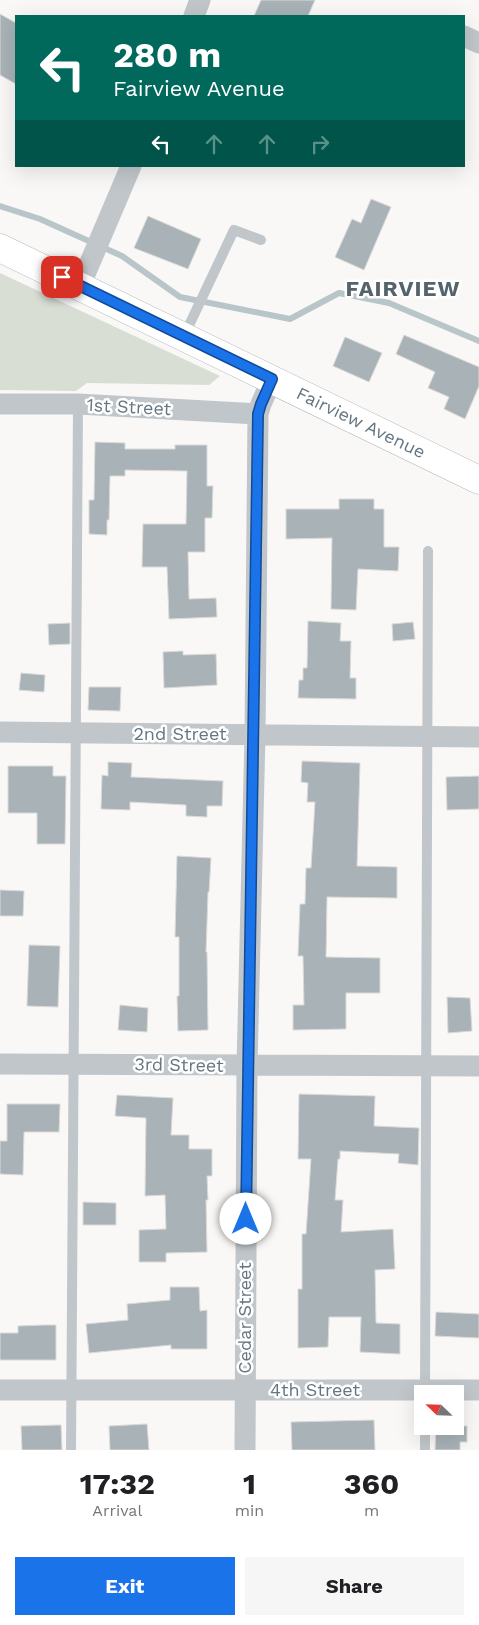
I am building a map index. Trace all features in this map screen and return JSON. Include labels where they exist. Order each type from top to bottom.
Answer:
[{"type":"main road","name":"Fairview Avenue","points":[[0,248],[80,286],[189,325],[272,379],[479,480]]},
{"type":"street","points":[[194,15],[200,0]]},
{"type":"street","points":[[465,36],[479,43]]},
{"type":"street","points":[[80,286],[131,167]]},
{"type":"street","name":"Cedar Street","points":[[245,1450],[247,1066],[258,414],[272,379]]},
{"type":"street","name":"1st Street","points":[[0,404],[78,404],[258,414]]},
{"type":"street","name":"2nd Street","points":[[0,732],[479,737]]},
{"type":"street","name":"3rd Street","points":[[0,1064],[479,1066]]},
{"type":"street","name":"4th Street","points":[[0,1390],[414,1391]]},
{"type":"street","name":"4th Street","points":[[464,1390],[479,1390]]},
{"type":"lane","points":[[189,325],[234,230],[262,240]]},
{"type":"lane","points":[[71,1450],[78,404]]},
{"type":"lane","points":[[425,1385],[428,551]]},
{"type":"lane","points":[[424,1450],[425,1435]]},
{"type":"shaded area","points":[[0,273],[220,376],[209,385],[87,383],[76,391],[0,390]]},
{"type":"building","points":[[261,0],[315,0],[308,15],[254,15]]},
{"type":"building","points":[[0,14],[15,22],[15,83],[0,75]]},
{"type":"building","points":[[371,199],[391,207],[364,270],[335,257],[352,219],[361,223]]},
{"type":"building","points":[[148,216],[201,239],[188,269],[134,248]]},
{"type":"building","points":[[404,335],[479,367],[479,386],[465,419],[444,409],[449,397],[428,388],[435,372],[396,354]]},
{"type":"building","points":[[345,337],[382,353],[369,382],[333,366]]},
{"type":"building","points":[[95,442],[125,443],[125,449],[175,449],[175,445],[207,445],[207,486],[213,486],[212,518],[205,518],[205,552],[188,552],[189,599],[216,598],[217,617],[169,619],[167,567],[142,567],[143,524],[186,524],[187,471],[125,470],[125,476],[110,476],[107,535],[89,534],[89,500],[94,500]]},
{"type":"building","points":[[339,499],[374,499],[374,509],[384,509],[384,547],[399,547],[398,571],[358,569],[356,610],[331,609],[332,538],[286,539],[286,509],[339,509]]},
{"type":"building","points":[[308,621],[341,623],[340,641],[351,641],[350,678],[356,678],[356,699],[298,698],[299,680],[303,680],[303,668],[307,668]]},
{"type":"building","points":[[413,622],[415,639],[393,641],[392,624]]},
{"type":"building","points":[[70,623],[70,644],[49,645],[48,624]]},
{"type":"building","points":[[183,651],[183,655],[216,654],[217,685],[164,688],[163,652]]},
{"type":"building","points":[[21,673],[45,675],[44,692],[19,690]]},
{"type":"building","points":[[89,687],[121,687],[120,711],[88,710]]},
{"type":"building","points":[[302,761],[360,763],[357,866],[397,867],[397,898],[327,897],[326,957],[380,958],[380,993],[346,993],[346,1029],[293,1030],[293,1005],[304,1005],[303,956],[298,956],[300,904],[305,904],[306,868],[311,868],[315,802],[307,802],[308,783],[301,782]]},
{"type":"building","points":[[108,762],[132,763],[131,777],[223,781],[222,806],[207,806],[207,817],[186,816],[186,805],[130,802],[130,810],[101,809],[102,775],[108,776]]},
{"type":"building","points":[[8,766],[53,766],[53,776],[66,776],[65,844],[37,844],[37,813],[8,813]]},
{"type":"building","points":[[479,776],[479,809],[447,810],[446,777]]},
{"type":"building","points":[[177,856],[211,858],[206,952],[208,1030],[178,1031],[179,937],[175,937]]},
{"type":"building","points":[[0,890],[24,891],[23,916],[0,916]]},
{"type":"building","points":[[29,945],[60,946],[58,1007],[27,1006]]},
{"type":"building","points":[[447,997],[470,998],[472,1031],[448,1033]]},
{"type":"building","points":[[120,1005],[148,1008],[147,1032],[118,1030]]},
{"type":"building","points":[[299,1094],[375,1096],[374,1126],[419,1128],[418,1165],[398,1163],[399,1154],[340,1151],[340,1159],[338,1159],[335,1200],[343,1200],[341,1232],[393,1229],[395,1269],[375,1270],[376,1323],[400,1324],[400,1354],[360,1352],[361,1317],[329,1317],[328,1347],[298,1348],[298,1289],[302,1289],[302,1234],[306,1234],[311,1159],[298,1159]]},
{"type":"building","points":[[117,1095],[173,1098],[171,1135],[189,1135],[189,1149],[212,1149],[212,1176],[207,1176],[207,1252],[166,1253],[166,1262],[139,1262],[139,1230],[166,1229],[165,1195],[145,1196],[146,1118],[115,1116]]},
{"type":"building","points":[[7,1104],[60,1104],[59,1132],[24,1132],[23,1175],[0,1174],[0,1141],[7,1141]]},
{"type":"building","points":[[83,1202],[116,1203],[116,1225],[83,1225]]},
{"type":"building","points":[[170,1287],[199,1287],[200,1311],[207,1310],[207,1349],[171,1349],[171,1345],[89,1353],[86,1324],[128,1320],[127,1304],[170,1300]]},
{"type":"building","points":[[436,1312],[479,1314],[479,1338],[435,1336]]},
{"type":"building","points":[[56,1325],[56,1360],[0,1360],[0,1333],[18,1333],[18,1326]]},
{"type":"building","points":[[374,1420],[375,1450],[292,1450],[291,1422]]},
{"type":"building","points":[[147,1424],[149,1450],[110,1450],[109,1426]]},
{"type":"building","points":[[61,1425],[62,1450],[22,1450],[21,1426]]},
{"type":"building","points":[[464,1426],[467,1426],[467,1442],[460,1442],[460,1450],[435,1450],[436,1435],[464,1435]]},
{"type":"waterway","points":[[0,206],[40,219],[122,256],[180,297],[290,319],[339,293],[389,303],[479,341]]},
{"type":"district","name":"FAIRVIEW","points":[[403,288]]},
{"type":"route","points":[[62,277],[272,379],[258,414],[246,1219]]}]
